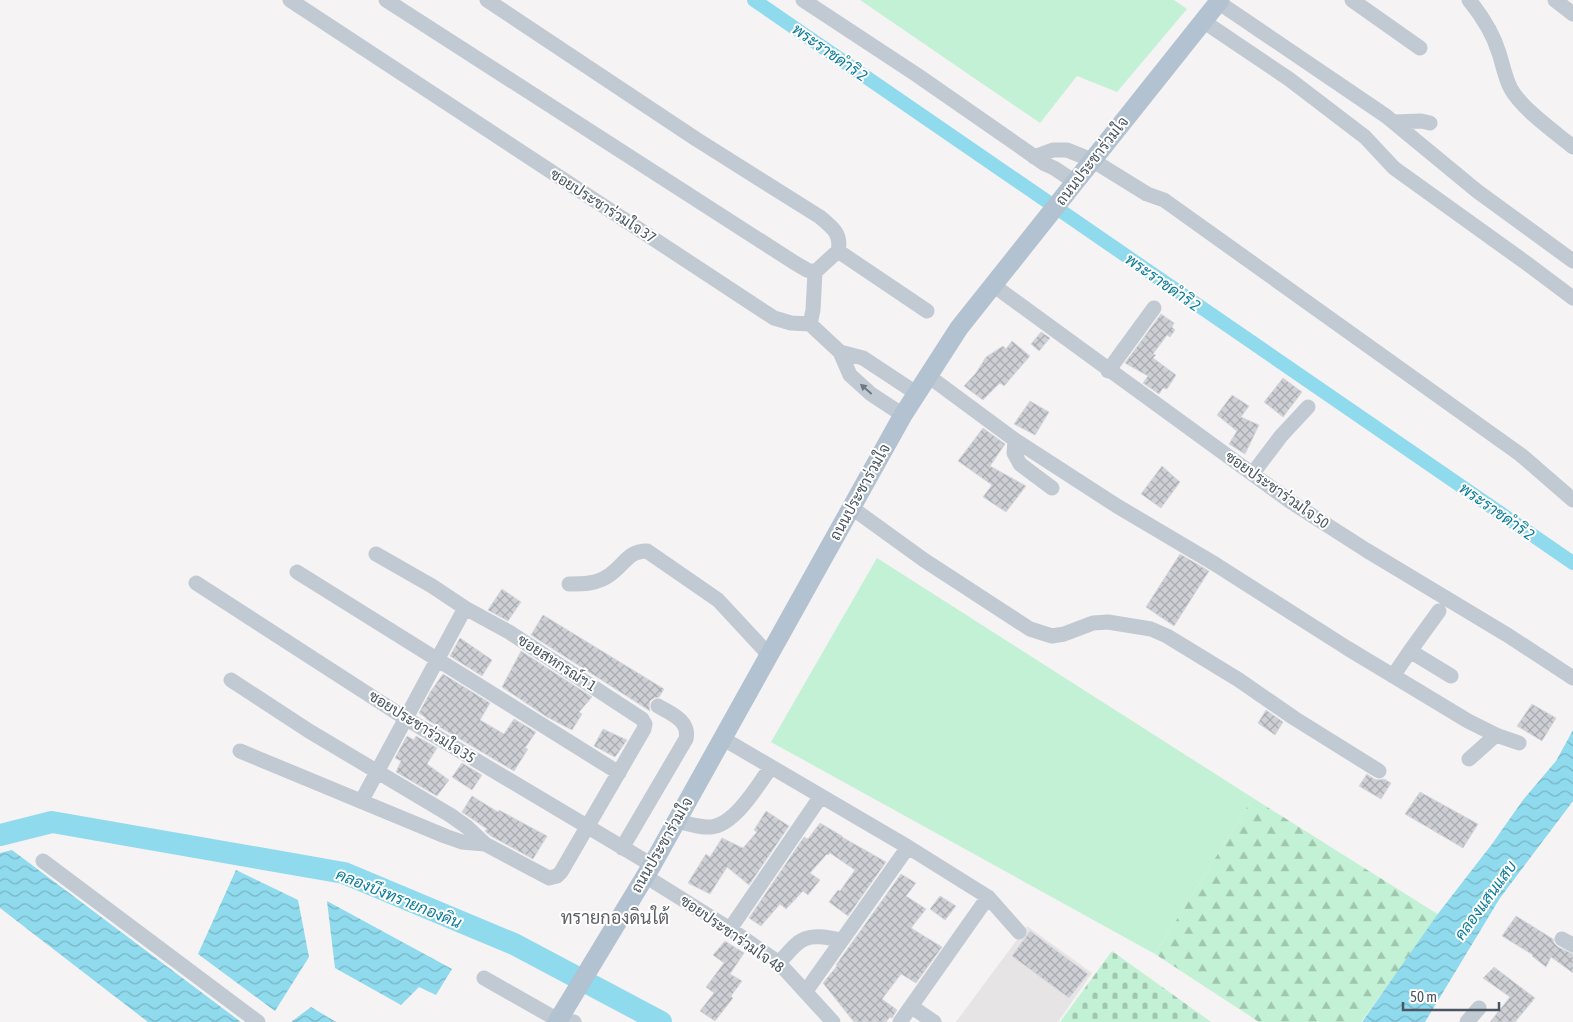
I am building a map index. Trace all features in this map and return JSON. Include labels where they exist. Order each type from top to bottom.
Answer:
[{"type":"main road","name":"ถนนประชาร่วมใจ","points":[[563,1021],[571,997],[648,870],[927,375],[959,328],[1219,1]]},
{"type":"street","points":[[386,0],[795,263],[815,272]]},
{"type":"street","points":[[487,0],[696,139],[820,217],[834,229],[839,237],[838,251],[815,272],[813,310],[810,324],[840,352],[850,375],[871,394],[903,415]]},
{"type":"street","points":[[803,0],[917,75],[1034,157],[1054,168],[1072,186]]},
{"type":"street","points":[[1352,0],[1420,48]]},
{"type":"street","points":[[1469,0],[1482,17],[1495,42],[1512,90],[1521,102],[1573,147]]},
{"type":"street","points":[[1555,0],[1573,14]]},
{"type":"street","points":[[1219,1],[1394,122],[1477,191],[1573,261]]},
{"type":"street","name":"ซอยประชาร่วมใจ 37","points":[[299,2],[774,318],[791,323],[810,324]]},
{"type":"street","points":[[1203,21],[1289,79],[1365,137],[1394,168],[1573,298]]},
{"type":"street","points":[[1394,122],[1420,121],[1430,123]]},
{"type":"street","points":[[1034,157],[1053,150],[1067,150],[1092,160],[1147,194],[1164,200],[1521,455],[1573,500]]},
{"type":"street","points":[[838,251],[927,311]]},
{"type":"street","name":"ซอยประชาร่วมใจ 50","points":[[993,285],[1108,371],[1291,502],[1366,550],[1509,636],[1573,678]]},
{"type":"street","points":[[1108,371],[1154,308]]},
{"type":"street","points":[[840,352],[862,358],[916,394]]},
{"type":"street","points":[[927,375],[1015,440],[1116,506],[1215,564],[1468,721],[1496,735],[1519,743]]},
{"type":"street","points":[[1253,474],[1281,436],[1308,407]]},
{"type":"street","points":[[1015,440],[1014,453],[1020,464],[1052,488]]},
{"type":"street","points":[[852,508],[924,560],[1030,629],[1052,636],[1064,634],[1093,623],[1108,622],[1151,629],[1239,680],[1294,718],[1379,771]]},
{"type":"street","points":[[569,584],[592,584],[608,576],[637,551],[648,551],[718,600],[769,655]]},
{"type":"street","name":"ซอยสหกรณ์ฯ 1","points":[[376,554],[432,586],[465,608],[509,632],[640,716],[644,729],[618,773]]},
{"type":"street","points":[[231,680],[376,773],[450,815],[467,827],[485,844],[549,878],[557,876],[561,872],[618,773],[297,572]]},
{"type":"street","name":"ซอยประชาร่วมใจ 35","points":[[196,583],[405,718],[622,848],[648,870]]},
{"type":"street","points":[[362,800],[465,608]]},
{"type":"street","points":[[1393,676],[1439,611]]},
{"type":"street","points":[[1410,651],[1451,676]]},
{"type":"street","points":[[622,848],[686,739],[688,732],[678,718],[658,706]]},
{"type":"street","points":[[1469,759],[1496,735]]},
{"type":"street","points":[[722,738],[908,847],[988,897],[1019,932]]},
{"type":"street","points":[[240,751],[445,836],[462,842],[485,844]]},
{"type":"street","points":[[676,821],[711,828],[719,825],[741,808],[771,767]]},
{"type":"street","points":[[730,929],[821,796]]},
{"type":"street","points":[[806,992],[908,847]]},
{"type":"street","points":[[43,861],[258,1022]]},
{"type":"street","name":"ซอยประชาร่วมใจ 48","points":[[648,870],[779,963],[833,1022]]},
{"type":"street","points":[[900,1022],[988,897]]},
{"type":"street","points":[[779,963],[803,939],[824,937],[841,940]]},
{"type":"street","points":[[484,978],[563,1021]]},
{"type":"street","points":[[912,1007],[934,1022]]},
{"type":"street","points":[[1467,1022],[1478,1008]]},
{"type":"shaded area","points":[[1027,926],[1092,973],[1058,1022],[956,1022]]},
{"type":"green space","points":[[860,0],[1174,0],[1187,9],[1117,92],[1077,76],[1040,123]]},
{"type":"green space","points":[[877,558],[1253,798],[1155,954],[771,742]]},
{"type":"green space","points":[[1253,798],[1439,915],[1361,1022],[1259,1022],[1155,954]]},
{"type":"green space","points":[[1112,951],[1211,1022],[1060,1022]]},
{"type":"water","name":"คลองแสนแสบ","points":[[1573,730],[1573,801],[1500,898],[1425,1022],[1362,1022],[1437,915],[1492,844],[1523,800],[1556,761]]},
{"type":"water","points":[[12,850],[241,1022],[148,1022],[0,908],[0,853]]},
{"type":"water","points":[[236,870],[298,900],[309,957],[275,1011],[198,954]]},
{"type":"water","points":[[327,901],[452,969],[436,995],[419,987],[401,1005],[335,968]]},
{"type":"water","points":[[311,1007],[336,1022],[291,1022]]},
{"type":"building","points":[[1161,314],[1174,323],[1172,327],[1175,330],[1170,337],[1167,335],[1153,354],[1156,355],[1153,358],[1176,375],[1167,389],[1163,388],[1159,394],[1143,383],[1148,376],[1125,363]]},
{"type":"building","points":[[1041,332],[1050,338],[1039,351],[1031,344]]},
{"type":"building","points":[[1012,341],[1030,356],[1004,386],[1000,383],[983,400],[964,386],[976,373],[986,357],[1003,346],[1006,349]]},
{"type":"building","points":[[1283,378],[1302,392],[1283,417],[1264,402]]},
{"type":"building","points":[[1232,395],[1249,406],[1241,417],[1259,425],[1245,454],[1229,444],[1237,431],[1217,415]]},
{"type":"building","points":[[1030,401],[1049,412],[1035,435],[1014,424]]},
{"type":"building","points":[[983,428],[1005,444],[990,466],[1026,486],[1006,512],[983,497],[992,485],[958,461]]},
{"type":"building","points":[[1162,466],[1180,482],[1161,508],[1141,494]]},
{"type":"building","points":[[1180,554],[1209,571],[1174,626],[1146,607]]},
{"type":"building","points":[[502,589],[521,602],[508,621],[488,610]]},
{"type":"building","points":[[543,615],[664,689],[659,697],[650,701],[650,711],[531,635]]},
{"type":"building","points":[[460,638],[492,660],[482,676],[450,656]]},
{"type":"building","points":[[521,651],[592,697],[579,712],[582,714],[572,730],[547,717],[502,687]]},
{"type":"building","points":[[443,674],[490,703],[480,720],[504,734],[514,719],[536,732],[525,748],[528,749],[514,771],[419,713]]},
{"type":"building","points":[[1532,704],[1556,718],[1542,741],[1517,726]]},
{"type":"building","points":[[1266,710],[1283,722],[1275,735],[1258,723]]},
{"type":"building","points":[[603,729],[627,740],[615,757],[594,746]]},
{"type":"building","points":[[407,736],[414,740],[416,736],[437,748],[427,764],[449,780],[437,796],[396,772],[401,761],[395,758]]},
{"type":"building","points":[[462,763],[482,775],[472,790],[452,777]]},
{"type":"building","points":[[1367,774],[1374,779],[1384,779],[1391,783],[1381,799],[1359,786]]},
{"type":"building","points":[[1420,792],[1478,824],[1463,848],[1405,814]]},
{"type":"building","points":[[472,796],[498,812],[499,810],[547,836],[533,859],[491,836],[485,831],[487,829],[462,812]]},
{"type":"building","points":[[766,811],[789,826],[749,885],[727,867],[710,894],[688,883],[706,854],[710,857],[722,838],[743,848],[757,832],[754,830]]},
{"type":"building","points":[[820,823],[886,862],[848,916],[829,902],[838,890],[840,891],[855,870],[830,853],[827,854],[810,873],[820,880],[808,895],[803,891],[786,909],[780,904],[761,926],[749,918],[804,837],[808,839]]},
{"type":"building","points":[[901,874],[916,883],[906,896],[926,909],[911,928],[942,947],[916,983],[901,974],[882,999],[897,1010],[892,1018],[890,1017],[886,1022],[854,1022],[823,983]]},
{"type":"building","points":[[940,896],[956,906],[945,920],[930,909]]},
{"type":"building","points":[[1516,916],[1553,939],[1558,947],[1573,954],[1573,973],[1551,957],[1546,967],[1533,955],[1502,936]]},
{"type":"building","points":[[1030,931],[1088,974],[1069,998],[1012,956]]},
{"type":"building","points":[[725,941],[744,953],[730,974],[742,981],[731,996],[733,998],[715,1021],[700,1011],[714,993],[706,987],[724,963],[713,955]]},
{"type":"building","points":[[1494,967],[1535,998],[1515,1022],[1490,1022],[1510,997],[1483,978]]},
{"type":"waterway","name":"พระราชดำริ 2","points":[[754,0],[1573,563]]},
{"type":"waterway","name":"คลองบึงทรายกองดิน","points":[[0,835],[52,822],[344,873],[514,944],[661,1022]]},
{"type":"district","name":"ทรายกองดินใต้","points":[[615,918]]}]
